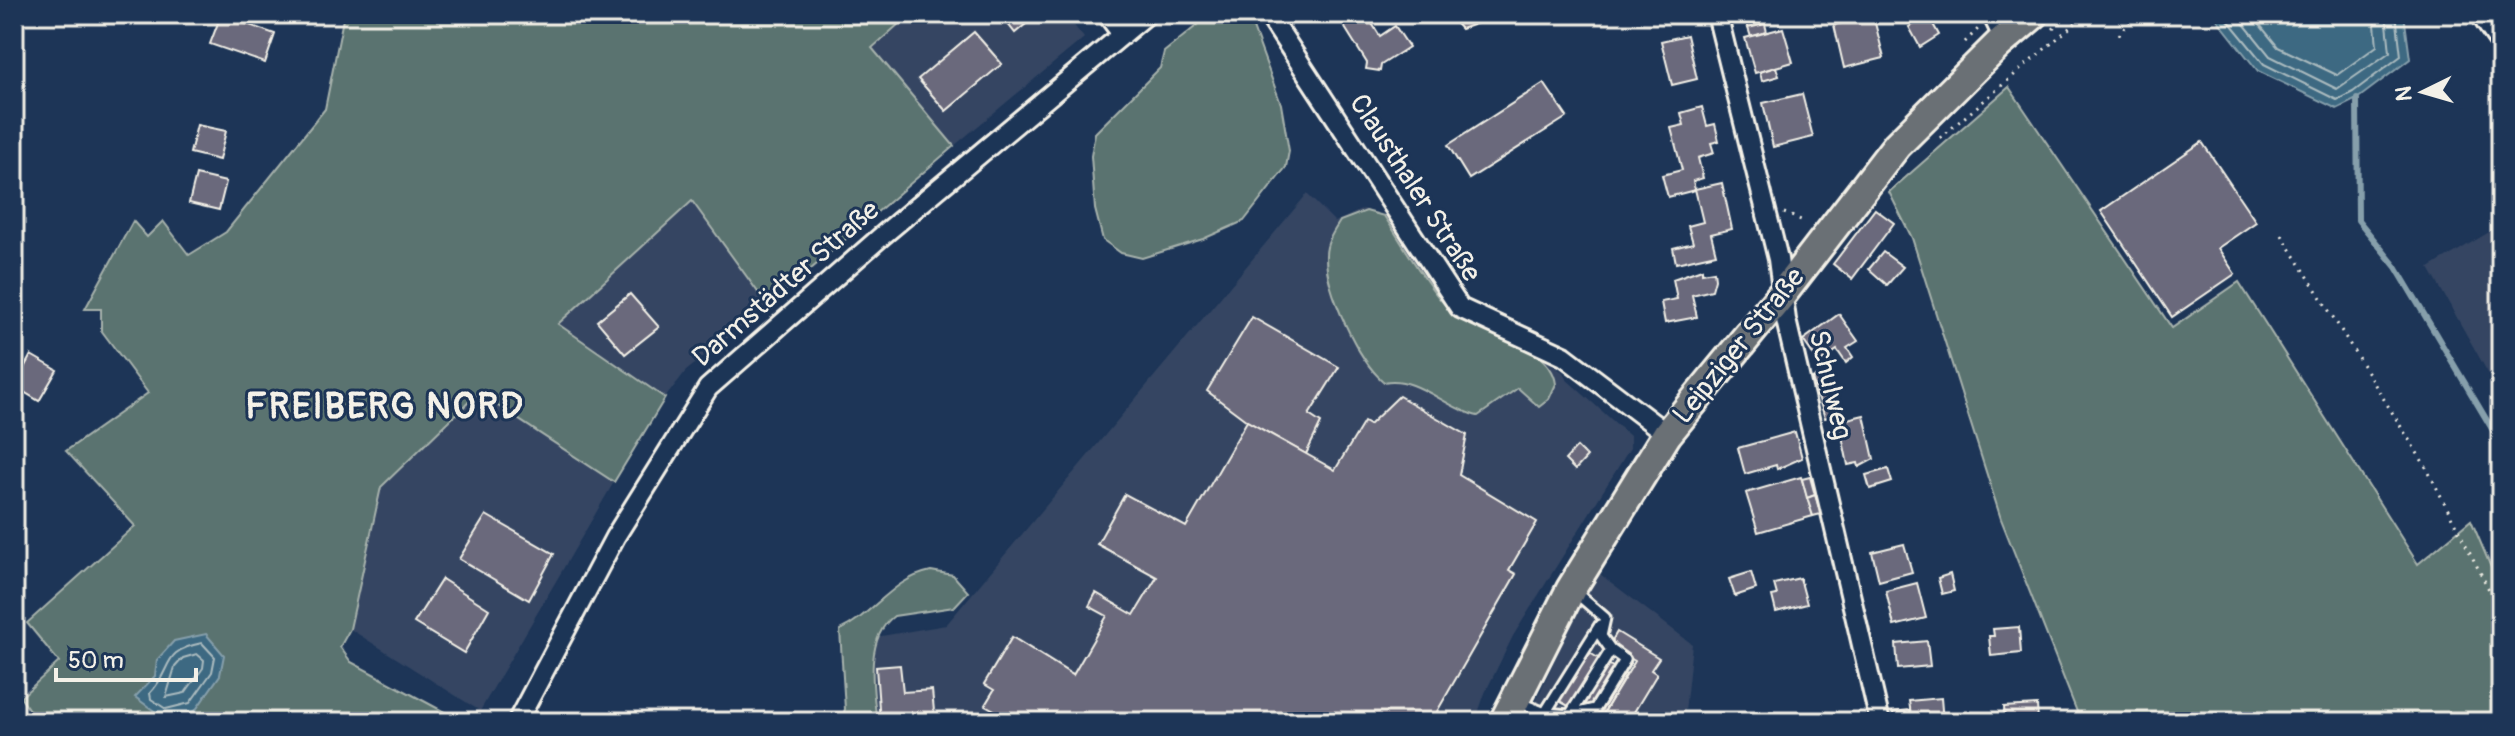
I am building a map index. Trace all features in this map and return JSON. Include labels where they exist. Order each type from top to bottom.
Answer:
[{"type":"main road","name":"Leipziger Straße","points":[[1508,711],[1571,589],[1667,434],[1783,293],[1897,145],[2000,43],[2034,14]]},
{"type":"street","points":[[1107,14],[1122,34]]},
{"type":"street","name":"Darmstädter Straße","points":[[517,722],[615,537],[708,388],[1147,14]]},
{"type":"street","name":"Clausthaler Straße","points":[[1268,14],[1460,308],[1564,356],[1667,434]]},
{"type":"street","name":"Schulweg","points":[[1717,14],[1778,259],[1786,320],[1880,722]]},
{"type":"street","points":[[2480,14],[2501,44]]},
{"type":"lane","points":[[1987,14],[2000,43]]},
{"type":"lane","points":[[1571,589],[1605,618]]},
{"type":"lane","points":[[1508,711],[1570,715],[1595,709],[1625,660],[1611,650],[1601,636],[1605,618]]},
{"type":"lane","points":[[1545,713],[1605,618]]},
{"type":"lane","points":[[1570,715],[1611,650]]},
{"type":"path","points":[[1935,142],[2086,14]]},
{"type":"path","points":[[2119,35],[2129,22],[2130,14]]},
{"type":"path","points":[[2282,235],[2426,467],[2501,613]]},
{"type":"shaded area","points":[[910,14],[1065,14],[1084,38],[954,146],[872,48]]},
{"type":"shaded area","points":[[1307,194],[1335,222],[1363,209],[1386,215],[1452,308],[1515,339],[1563,372],[1566,379],[1630,436],[1630,448],[1513,636],[1485,693],[1475,722],[859,722],[852,641],[946,625]]},
{"type":"shaded area","points":[[692,201],[768,306],[686,371],[665,398],[557,324]]},
{"type":"shaded area","points":[[2501,225],[2501,396],[2429,268]]},
{"type":"shaded area","points":[[477,393],[614,482],[480,711],[350,629],[381,487]]},
{"type":"shaded area","points":[[1596,571],[1692,644],[1684,722],[1526,722]]},
{"type":"green space","points":[[344,14],[910,14],[872,48],[954,146],[768,306],[692,201],[558,324],[665,398],[614,482],[478,393],[381,487],[350,629],[340,647],[351,662],[463,722],[37,722],[21,698],[14,701],[14,692],[21,697],[59,662],[27,623],[135,526],[66,451],[148,393],[101,330],[101,309],[85,309],[133,221],[147,237],[163,221],[189,255],[226,232],[325,109]]},
{"type":"green space","points":[[1211,14],[1243,14],[1252,25],[1281,104],[1289,151],[1286,167],[1244,221],[1203,239],[1142,258],[1121,253],[1103,240],[1095,209],[1091,156],[1095,133],[1160,68],[1164,52]]},
{"type":"green space","points":[[2009,87],[2172,328],[2239,282],[2418,564],[2471,520],[2501,591],[2501,722],[2081,722],[2001,519],[1912,238],[1889,192]]},
{"type":"green space","points":[[1366,211],[1384,216],[1429,285],[1449,309],[1516,342],[1543,360],[1552,371],[1556,384],[1549,399],[1539,407],[1518,388],[1478,416],[1408,383],[1384,382],[1374,372],[1354,342],[1337,305],[1326,255],[1329,241],[1340,221]]},
{"type":"green space","points":[[931,571],[953,575],[968,592],[954,607],[894,616],[884,626],[874,651],[877,722],[841,722],[845,709],[840,630],[864,615],[905,581]]},
{"type":"water","points":[[2213,14],[2404,14],[2410,59],[2357,99],[2337,109],[2258,71]]},
{"type":"water","points":[[206,634],[224,655],[220,675],[195,711],[164,718],[135,697],[155,676],[157,660],[174,641]]},
{"type":"building","points":[[1000,14],[1038,14],[1015,33]]},
{"type":"building","points":[[1366,14],[1380,36],[1395,26],[1409,47],[1381,65],[1380,71],[1366,69],[1367,63],[1337,15]]},
{"type":"building","points":[[1447,14],[1503,14],[1461,29]]},
{"type":"building","points":[[1740,14],[1769,14],[1742,21]]},
{"type":"building","points":[[1911,14],[1931,14],[1928,15],[1939,35],[1920,47],[1909,27],[1916,23]]},
{"type":"building","points":[[221,15],[275,34],[265,63],[210,44]]},
{"type":"building","points":[[1873,15],[1884,58],[1844,68],[1834,25]]},
{"type":"building","points":[[1762,16],[1765,24],[1748,28],[1746,20]]},
{"type":"building","points":[[1765,24],[1767,32],[1751,37],[1748,28]]},
{"type":"building","points":[[1783,28],[1793,62],[1755,73],[1745,38]]},
{"type":"building","points":[[974,32],[1002,64],[946,111],[918,79]]},
{"type":"building","points":[[1687,35],[1697,79],[1672,85],[1661,41]]},
{"type":"building","points":[[1776,67],[1779,76],[1762,81],[1760,72]]},
{"type":"building","points":[[1544,83],[1567,117],[1469,179],[1448,145]]},
{"type":"building","points":[[1802,94],[1813,137],[1773,147],[1763,103]]},
{"type":"building","points":[[1702,107],[1707,126],[1715,124],[1719,141],[1711,143],[1714,153],[1698,158],[1703,178],[1693,181],[1695,190],[1668,197],[1662,175],[1682,170],[1671,128],[1684,125],[1681,113]]},
{"type":"building","points":[[197,125],[226,131],[219,160],[190,153]]},
{"type":"building","points":[[2202,142],[2256,222],[2218,248],[2235,274],[2172,317],[2101,211]]},
{"type":"building","points":[[196,175],[226,182],[219,210],[189,203]]},
{"type":"building","points":[[1722,183],[1732,229],[1711,234],[1716,254],[1676,263],[1673,248],[1693,243],[1688,226],[1703,222],[1695,189]]},
{"type":"building","points":[[1875,209],[1894,223],[1852,279],[1833,264]]},
{"type":"building","points":[[1883,252],[1903,267],[1887,285],[1869,269]]},
{"type":"building","points":[[1702,269],[1702,273],[1714,271],[1715,279],[1712,290],[1692,295],[1697,317],[1665,323],[1661,302],[1677,299],[1673,279]]},
{"type":"building","points":[[630,294],[659,327],[625,354],[597,321]]},
{"type":"building","points":[[1839,314],[1858,341],[1847,348],[1853,357],[1846,363],[1837,350],[1819,363],[1803,340]]},
{"type":"building","points":[[1252,317],[1339,367],[1309,415],[1321,423],[1306,454],[1247,421],[1207,391]]},
{"type":"building","points":[[31,355],[57,370],[39,401],[14,386]]},
{"type":"building","points":[[1828,373],[1841,413],[1825,418],[1812,378]]},
{"type":"building","points":[[1399,396],[1467,435],[1459,475],[1537,522],[1509,570],[1516,574],[1431,722],[987,722],[994,710],[985,705],[994,690],[984,684],[1012,637],[1073,675],[1107,616],[1089,606],[1096,593],[1134,615],[1157,577],[1097,544],[1125,494],[1186,527],[1247,421],[1335,470],[1364,422],[1369,425]]},
{"type":"building","points":[[1864,415],[1874,459],[1859,467],[1858,463],[1848,465],[1839,421]]},
{"type":"building","points":[[1795,432],[1802,458],[1777,469],[1776,465],[1745,474],[1738,448]]},
{"type":"building","points":[[1577,447],[1587,457],[1575,470],[1565,460]]},
{"type":"building","points":[[1888,469],[1892,482],[1870,489],[1866,475]]},
{"type":"building","points":[[1801,477],[1813,516],[1758,532],[1746,493]]},
{"type":"building","points":[[1810,477],[1815,495],[1807,498],[1802,479]]},
{"type":"building","points":[[1815,495],[1821,514],[1813,516],[1807,498]]},
{"type":"building","points":[[486,515],[554,554],[529,600],[459,559]]},
{"type":"building","points":[[1904,544],[1912,572],[1879,581],[1872,552]]},
{"type":"building","points":[[1751,572],[1756,589],[1735,596],[1729,579]]},
{"type":"building","points":[[1950,574],[1954,591],[1942,594],[1938,578]]},
{"type":"building","points":[[1800,578],[1807,604],[1776,612],[1772,596],[1777,595],[1774,584]]},
{"type":"building","points":[[442,579],[489,609],[464,653],[414,623]]},
{"type":"building","points":[[1917,583],[1926,618],[1894,626],[1886,591]]},
{"type":"building","points":[[2019,627],[2021,653],[1991,656],[1989,636],[1994,636],[1993,629]]},
{"type":"building","points":[[1617,632],[1659,658],[1651,670],[1657,674],[1628,722],[1598,722],[1635,661],[1609,646]]},
{"type":"building","points":[[1927,641],[1930,666],[1898,669],[1896,644]]},
{"type":"building","points":[[1580,647],[1626,675],[1598,722],[1550,696]]},
{"type":"building","points":[[900,665],[903,692],[932,690],[935,722],[880,722],[876,667]]},
{"type":"building","points":[[1941,698],[1943,722],[1912,722],[1909,701]]},
{"type":"building","points":[[2037,705],[2038,722],[2005,722],[2004,707]]},
{"type":"building","points":[[1910,710],[1912,722],[1894,722],[1893,712]]},
{"type":"waterway","points":[[2357,99],[2358,220],[2396,267],[2501,444]]},
{"type":"district","name":"FREIBERG NORD","points":[[385,406]]}]
